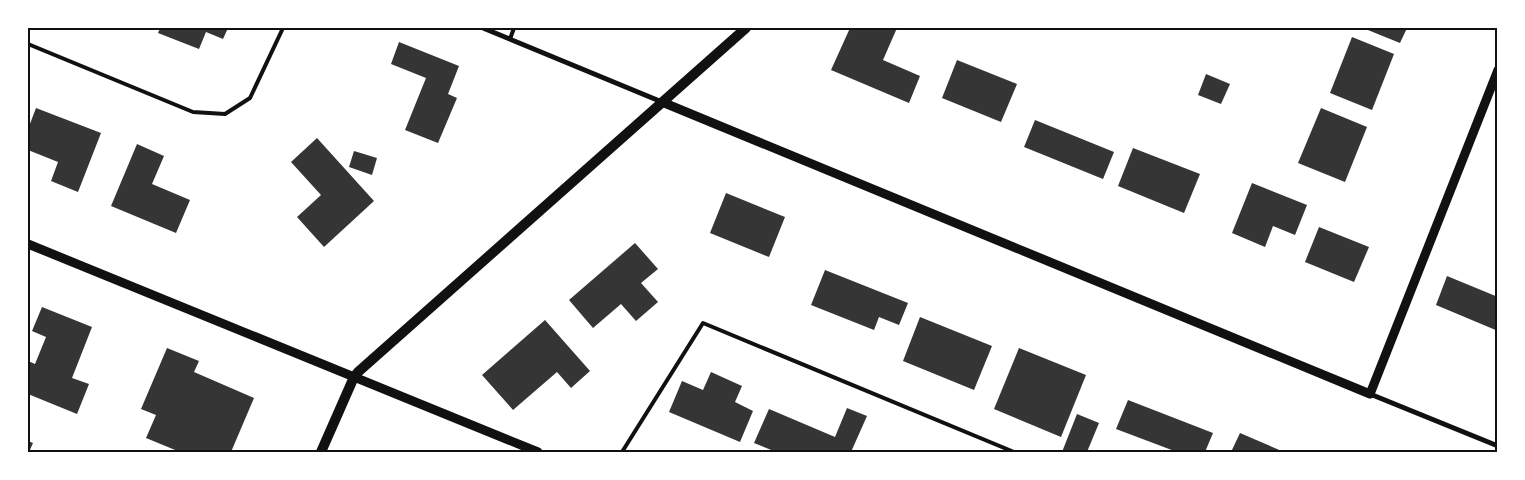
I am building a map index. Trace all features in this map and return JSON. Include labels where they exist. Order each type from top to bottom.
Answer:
[{"type":"main road","points":[[321,452],[354,377],[358,372],[746,28]]},
{"type":"street","points":[[483,28],[1498,446]]},
{"type":"street","points":[[1370,394],[1498,70]]},
{"type":"street","points":[[28,244],[538,452]]},
{"type":"lane","points":[[28,44],[193,112],[224,114],[250,98],[283,28]]},
{"type":"lane","points":[[510,39],[514,28]]},
{"type":"lane","points":[[622,452],[703,323],[1014,452]]},
{"type":"building","points":[[160,28],[228,28],[223,39],[206,32],[199,49],[158,33]]},
{"type":"building","points":[[850,28],[897,28],[883,60],[920,76],[909,103],[831,70]]},
{"type":"building","points":[[1363,28],[1407,28],[1400,43]]},
{"type":"building","points":[[1352,37],[1394,54],[1372,110],[1330,93]]},
{"type":"building","points":[[399,42],[459,66],[448,94],[457,98],[438,143],[405,130],[426,78],[391,64]]},
{"type":"building","points":[[957,60],[1017,84],[1001,122],[942,98]]},
{"type":"building","points":[[1206,74],[1230,84],[1221,104],[1198,95]]},
{"type":"building","points":[[36,108],[101,133],[78,192],[51,181],[58,162],[28,150],[28,129]]},
{"type":"building","points":[[1321,108],[1367,127],[1345,182],[1298,163]]},
{"type":"building","points":[[1035,120],[1114,152],[1103,179],[1024,147]]},
{"type":"building","points":[[317,138],[374,201],[324,247],[297,217],[321,195],[291,162]]},
{"type":"building","points":[[137,144],[164,156],[152,184],[190,200],[176,233],[111,206]]},
{"type":"building","points":[[1133,148],[1200,174],[1184,213],[1118,186]]},
{"type":"building","points":[[354,151],[377,158],[372,175],[349,167]]},
{"type":"building","points":[[1252,183],[1307,205],[1295,235],[1273,226],[1265,247],[1232,233]]},
{"type":"building","points":[[726,193],[785,217],[769,257],[710,233]]},
{"type":"building","points":[[1319,227],[1369,247],[1354,282],[1305,262]]},
{"type":"building","points":[[635,243],[658,269],[641,283],[658,302],[636,321],[621,304],[593,328],[569,300]]},
{"type":"building","points":[[825,270],[908,303],[899,325],[879,317],[874,330],[811,305]]},
{"type":"building","points":[[1447,276],[1498,297],[1498,331],[1436,305]]},
{"type":"building","points":[[42,307],[92,327],[72,378],[89,384],[77,414],[28,394],[28,361],[35,364],[46,337],[32,331]]},
{"type":"building","points":[[920,317],[992,346],[974,390],[903,361]]},
{"type":"building","points":[[545,320],[590,371],[571,388],[557,372],[513,410],[482,375]]},
{"type":"building","points":[[167,348],[199,361],[194,372],[254,398],[231,452],[180,452],[146,438],[156,415],[141,409]]},
{"type":"building","points":[[1019,348],[1086,375],[1061,437],[994,409]]},
{"type":"building","points":[[711,372],[742,386],[735,402],[753,411],[740,442],[669,412],[682,381],[703,390]]},
{"type":"building","points":[[1128,400],[1213,433],[1205,452],[1177,452],[1116,429]]},
{"type":"building","points":[[847,408],[867,416],[851,452],[776,452],[754,443],[769,409],[835,437]]},
{"type":"building","points":[[1077,414],[1099,423],[1087,452],[1062,452]]},
{"type":"building","points":[[1240,433],[1284,452],[1231,452]]},
{"type":"building","points":[[28,441],[33,443],[29,452],[28,452]]}]
